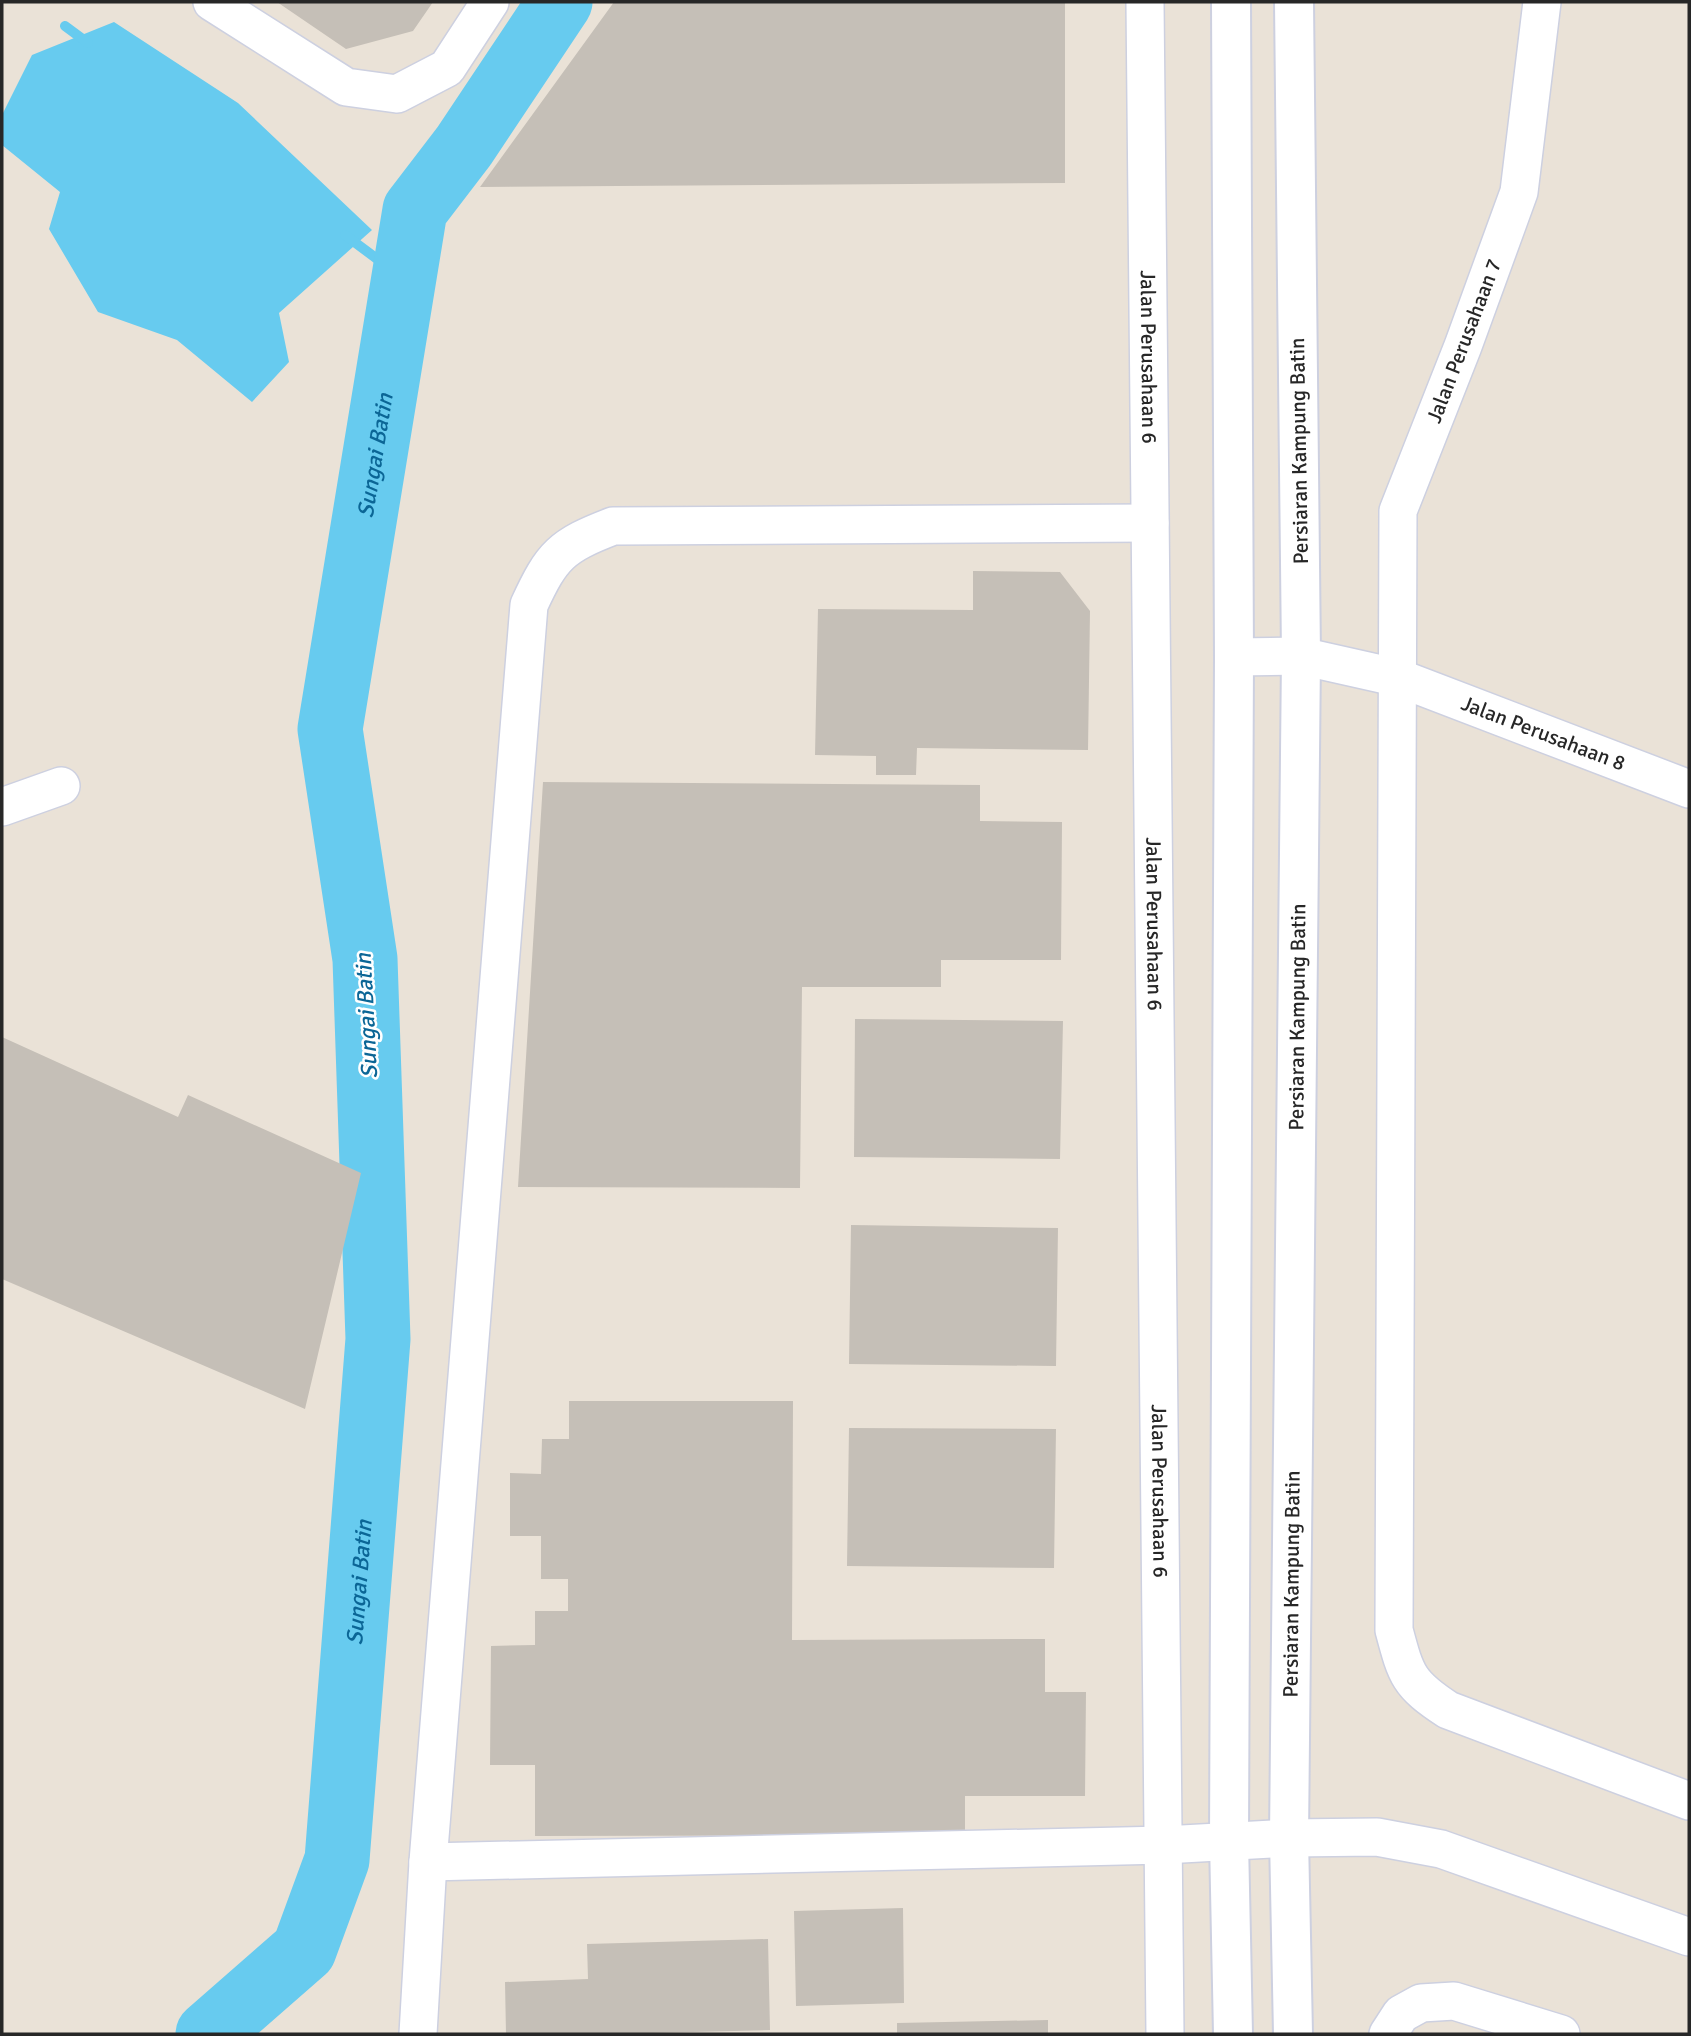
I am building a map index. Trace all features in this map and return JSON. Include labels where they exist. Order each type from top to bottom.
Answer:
[{"type":"street","points":[[212,2],[346,88],[397,94],[447,68],[490,2]]},
{"type":"street","name":"Jalan Perusahaan 6","points":[[1145,2],[1165,2034]]},
{"type":"street","points":[[1231,2],[1234,657],[1229,1841],[1233,2034]]},
{"type":"street","name":"Persiaran Kampung Batin","points":[[1293,2034],[1289,1838],[1301,656],[1294,2]]},
{"type":"street","name":"Jalan Perusahaan 7","points":[[1542,2],[1519,192],[1463,346],[1398,511],[1394,1630],[1405,1672],[1424,1695],[1448,1710],[1689,1801]]},
{"type":"street","points":[[418,2034],[428,1862],[529,605],[543,574],[562,551],[613,526],[1150,523]]},
{"type":"street","name":"Jalan Perusahaan 8","points":[[1234,657],[1301,656],[1399,678],[1689,789]]},
{"type":"street","points":[[2,807],[61,786]]},
{"type":"street","points":[[428,1862],[1164,1845],[1289,1838],[1377,1837],[1441,1849],[1689,1937]]},
{"type":"street","points":[[1388,2034],[1401,2014],[1421,2003],[1454,2001],[1561,2034]]},
{"type":"water","points":[[114,22],[238,103],[372,230],[279,313],[289,362],[252,402],[177,340],[98,312],[49,229],[60,192],[2,145],[2,115],[32,55]]},
{"type":"building","points":[[277,2],[433,2],[413,31],[346,49]]},
{"type":"building","points":[[614,2],[1065,2],[1065,183],[480,187]]},
{"type":"building","points":[[973,571],[1060,572],[1090,611],[1088,750],[917,748],[916,775],[876,775],[876,756],[815,755],[818,609],[973,610]]},
{"type":"building","points":[[543,782],[980,785],[980,821],[1062,822],[1061,960],[941,960],[941,987],[802,987],[800,1188],[518,1187]]},
{"type":"building","points":[[855,1019],[1063,1021],[1060,1159],[854,1157]]},
{"type":"building","points":[[2,1037],[178,1117],[188,1095],[361,1173],[305,1409],[2,1279]]},
{"type":"building","points":[[851,1225],[1058,1228],[1056,1366],[849,1364]]},
{"type":"building","points":[[569,1401],[793,1401],[792,1640],[1045,1639],[1045,1692],[1086,1692],[1085,1796],[965,1796],[965,1835],[535,1836],[535,1765],[490,1765],[491,1646],[535,1645],[535,1611],[568,1611],[568,1579],[541,1579],[541,1536],[510,1536],[510,1473],[541,1474],[542,1439],[569,1439]]},
{"type":"building","points":[[849,1428],[1056,1429],[1054,1568],[847,1566]]},
{"type":"building","points":[[903,1908],[904,2003],[796,2006],[794,1911]]},
{"type":"building","points":[[768,1939],[770,2030],[506,2034],[505,1982],[588,1979],[587,1944]]},
{"type":"building","points":[[1048,2020],[1048,2034],[897,2034],[897,2023]]},
{"type":"waterway","name":"Sungai Batin","points":[[208,2034],[304,1950],[337,1860],[378,1339],[365,959],[330,729],[415,210],[464,146],[560,2]]},
{"type":"waterway","points":[[65,26],[88,43]]},
{"type":"waterway","points":[[345,235],[404,279]]}]
